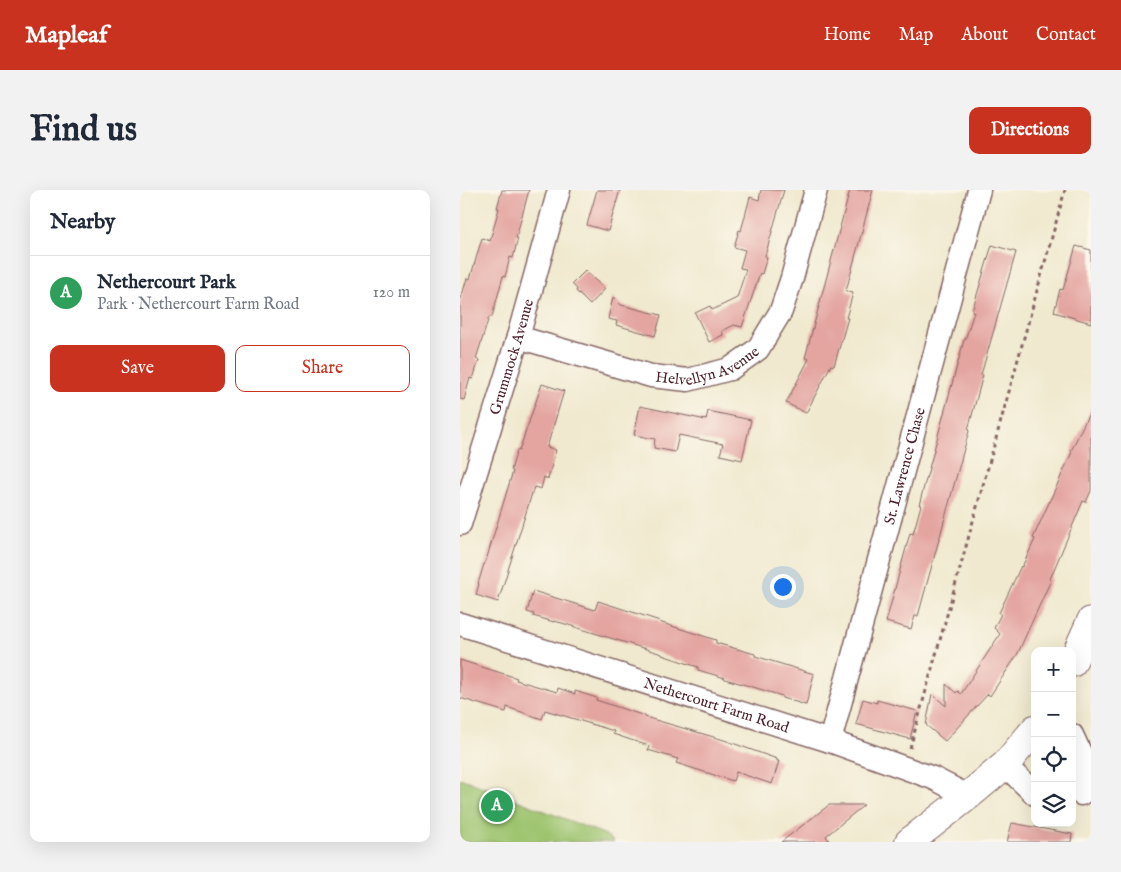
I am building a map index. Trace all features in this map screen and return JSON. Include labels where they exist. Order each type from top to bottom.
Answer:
[{"type":"main road","points":[[1076,654],[1091,621]]},
{"type":"main road","points":[[909,842],[1005,765],[1031,734]]},
{"type":"street","name":"Grummock Avenue","points":[[460,524],[518,337],[559,190]]},
{"type":"street","name":"Helvellyn Avenue","points":[[518,337],[651,376],[688,380],[730,370],[758,349],[781,311],[816,190]]},
{"type":"street","name":"St. Lawrence Chase","points":[[830,741],[979,190]]},
{"type":"street","name":"Nethercourt Farm Road","points":[[460,624],[830,741],[933,778],[968,796]]},
{"type":"street","points":[[1073,737],[1084,761],[1082,798]]},
{"type":"street","points":[[1005,765],[1031,790]]},
{"type":"path","points":[[904,768],[1065,190]]},
{"type":"green space","points":[[460,778],[606,835],[614,842],[460,842]]},
{"type":"building","points":[[502,190],[529,190],[516,238],[518,238],[513,258],[510,257],[505,277],[503,276],[492,317],[489,317],[476,359],[479,360],[473,379],[470,378],[464,400],[460,399],[460,302],[467,278],[470,279],[482,238],[490,241]]},
{"type":"building","points":[[597,190],[620,190],[608,231],[587,225]]},
{"type":"building","points":[[761,190],[784,190],[765,256],[767,257],[762,274],[760,273],[742,327],[734,325],[722,331],[723,335],[709,342],[695,313],[710,306],[712,310],[737,298],[746,269],[740,268],[745,250],[734,247],[739,230],[741,231],[750,197],[759,200]]},
{"type":"building","points":[[850,190],[873,190],[846,291],[853,293],[834,366],[831,365],[806,413],[786,403],[809,359],[805,358]]},
{"type":"building","points":[[992,245],[1016,252],[981,375],[983,375],[969,431],[918,616],[915,616],[911,629],[886,622],[910,533],[913,534],[921,505],[919,505],[964,340],[974,312],[972,311]]},
{"type":"building","points":[[1076,246],[1091,250],[1091,323],[1054,312],[1060,289],[1063,290]]},
{"type":"building","points":[[585,271],[605,289],[590,305],[576,291],[577,289],[572,284]]},
{"type":"building","points":[[613,297],[621,305],[661,315],[655,336],[616,325],[617,321],[608,319]]},
{"type":"building","points":[[542,384],[564,391],[547,447],[556,450],[548,479],[544,477],[541,489],[534,487],[498,602],[476,595],[478,584],[513,471],[511,470],[517,450],[519,451]]},
{"type":"building","points":[[640,406],[706,420],[708,411],[751,420],[742,460],[720,455],[723,444],[679,435],[675,452],[654,448],[655,439],[634,435]]},
{"type":"building","points":[[1091,409],[1091,491],[1086,502],[1083,501],[1051,580],[1017,655],[990,696],[988,694],[945,741],[926,725],[932,694],[946,706],[946,684],[956,693],[958,691],[961,694],[1000,634],[994,628],[1001,614],[999,613],[1035,539],[1033,538]]},
{"type":"building","points":[[533,591],[595,610],[598,601],[716,640],[716,643],[814,674],[806,705],[698,670],[698,667],[662,654],[533,616],[534,614],[527,612]]},
{"type":"building","points":[[460,660],[557,692],[558,688],[575,694],[575,691],[645,717],[724,740],[777,759],[779,761],[772,784],[736,772],[733,781],[676,763],[678,759],[648,750],[649,746],[613,734],[614,731],[545,710],[542,719],[507,707],[506,712],[460,698]]},
{"type":"building","points":[[863,699],[877,703],[877,700],[917,711],[910,739],[856,724]]},
{"type":"building","points":[[829,805],[864,805],[826,836],[830,842],[781,842]]},
{"type":"building","points":[[1012,823],[1072,834],[1071,842],[1007,842]]},
{"type":"place","name":"Nethercourt Park","points":[[497,806]]}]
